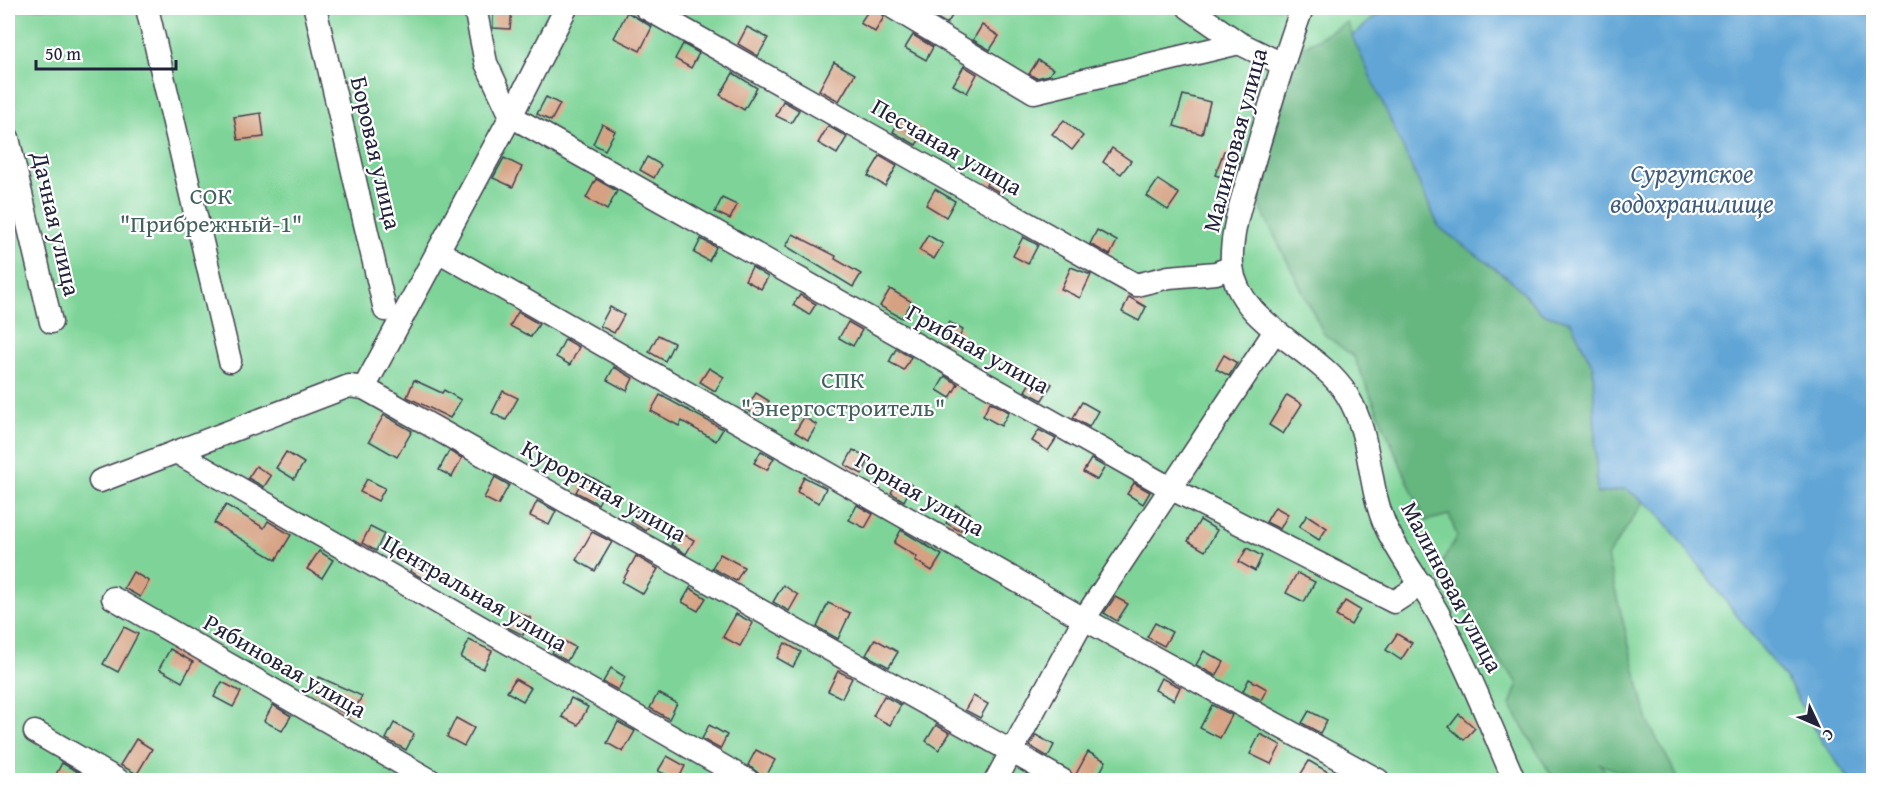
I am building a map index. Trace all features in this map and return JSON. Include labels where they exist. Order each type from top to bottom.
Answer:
[{"type":"street","points":[[147,8],[230,361]]},
{"type":"street","name":"Боровая улица","points":[[315,8],[385,310]]},
{"type":"street","points":[[475,8],[486,63],[511,116]]},
{"type":"street","points":[[100,481],[349,386],[364,388],[511,116],[566,8]]},
{"type":"street","name":"Песчаная улица","points":[[646,8],[1136,285],[1169,277],[1216,273],[1232,267]]},
{"type":"street","points":[[894,8],[1034,92],[1239,43]]},
{"type":"street","points":[[1189,8],[1239,43],[1282,64]]},
{"type":"street","name":"Малиновая улица","points":[[1302,8],[1282,64],[1233,231],[1232,267],[1244,297],[1275,331],[1336,378],[1356,412],[1364,429],[1377,501],[1386,526],[1422,584],[1467,669],[1514,780]]},
{"type":"street","name":"Грибная улица","points":[[511,116],[1170,488],[1394,602],[1422,584]]},
{"type":"street","name":"Дачная улица","points":[[8,138],[51,322]]},
{"type":"street","name":"Горная улица","points":[[438,251],[1084,619],[1378,780]]},
{"type":"street","points":[[996,780],[1084,619],[1275,331]]},
{"type":"street","name":"Курортная улица","points":[[364,388],[1062,780]]},
{"type":"street","name":"Центральная улица","points":[[176,452],[747,780]]},
{"type":"street","name":"Рябиновая улица","points":[[113,598],[430,780]]},
{"type":"street","points":[[34,732],[118,780]]},
{"type":"green space","name":"СПК \"Энергостроитель\"","points":[[8,8],[1386,8],[1513,282],[1542,313],[1571,322],[1597,494],[1626,489],[1657,511],[1790,685],[1823,743],[1850,780],[8,780]]},
{"type":"green space","points":[[1347,22],[1439,227],[1513,282],[1542,313],[1571,322],[1593,367],[1597,494],[1626,489],[1644,502],[1607,557],[1648,722],[1679,780],[1636,780],[1635,777],[1600,764],[1611,780],[1554,780],[1510,705],[1518,683],[1481,637],[1441,565],[1457,536],[1449,515],[1425,521],[1354,357],[1324,334],[1258,203],[1295,52]]},
{"type":"water","name":"Сургутское водохранилище","points":[[1386,8],[1873,8],[1873,780],[1850,780],[1823,743],[1790,685],[1657,511],[1626,489],[1597,494],[1593,367],[1571,322],[1542,313],[1513,282],[1439,227],[1352,36]]},
{"type":"building","points":[[493,8],[512,10],[510,29],[493,28]]},
{"type":"building","points":[[870,8],[881,11],[884,17],[875,32],[860,23]]},
{"type":"building","points":[[929,8],[957,8],[947,24],[927,12]]},
{"type":"building","points":[[627,12],[652,27],[640,51],[614,38]]},
{"type":"building","points":[[982,25],[999,36],[990,50],[973,40]]},
{"type":"building","points":[[747,27],[768,38],[758,56],[738,44]]},
{"type":"building","points":[[913,35],[933,47],[926,60],[905,48]]},
{"type":"building","points":[[683,44],[699,53],[691,68],[675,59]]},
{"type":"building","points":[[1038,60],[1053,69],[1049,75],[1036,78],[1029,74]]},
{"type":"building","points":[[834,62],[855,74],[839,101],[819,90]]},
{"type":"building","points":[[964,66],[977,74],[967,93],[953,85]]},
{"type":"building","points":[[733,73],[757,88],[744,110],[720,95]]},
{"type":"building","points":[[1183,95],[1210,102],[1202,134],[1174,126]]},
{"type":"building","points":[[546,97],[560,104],[551,121],[537,114]]},
{"type":"building","points":[[783,101],[799,110],[791,123],[776,116]]},
{"type":"building","points":[[261,113],[264,137],[238,140],[234,117]]},
{"type":"building","points":[[901,117],[925,131],[916,145],[893,132]]},
{"type":"building","points":[[1064,120],[1083,136],[1072,150],[1052,134]]},
{"type":"building","points":[[602,124],[615,131],[605,150],[593,144]]},
{"type":"building","points":[[828,126],[847,137],[837,154],[818,143]]},
{"type":"building","points":[[1112,148],[1131,161],[1121,174],[1103,162]]},
{"type":"building","points":[[1224,151],[1241,157],[1233,181],[1215,175]]},
{"type":"building","points":[[880,156],[897,166],[885,186],[868,176]]},
{"type":"building","points":[[647,157],[661,165],[654,178],[640,170]]},
{"type":"building","points":[[504,158],[522,167],[513,187],[493,178]]},
{"type":"building","points":[[992,173],[1010,182],[1003,194],[986,185]]},
{"type":"building","points":[[596,179],[617,191],[607,210],[586,198]]},
{"type":"building","points":[[1158,180],[1179,194],[1168,210],[1147,196]]},
{"type":"building","points":[[935,189],[955,201],[946,217],[926,205]]},
{"type":"building","points":[[722,198],[737,205],[730,219],[715,212]]},
{"type":"building","points":[[1097,230],[1117,241],[1110,255],[1090,244]]},
{"type":"building","points":[[793,234],[836,256],[835,259],[861,274],[853,287],[786,246]]},
{"type":"building","points":[[928,235],[943,244],[934,259],[919,250]]},
{"type":"building","points":[[1023,237],[1038,245],[1028,264],[1013,256]]},
{"type":"building","points":[[701,239],[716,247],[709,261],[694,253]]},
{"type":"building","points":[[752,267],[768,277],[761,289],[745,280]]},
{"type":"building","points":[[1071,267],[1091,275],[1080,298],[1061,289]]},
{"type":"building","points":[[890,289],[912,302],[902,318],[880,306]]},
{"type":"building","points":[[800,295],[816,304],[809,315],[793,305]]},
{"type":"building","points":[[1129,297],[1146,307],[1139,321],[1122,312]]},
{"type":"building","points":[[610,307],[624,315],[614,333],[600,326]]},
{"type":"building","points":[[518,312],[539,324],[531,337],[510,326]]},
{"type":"building","points":[[848,322],[862,330],[853,346],[839,338]]},
{"type":"building","points":[[949,322],[963,330],[954,346],[940,339]]},
{"type":"building","points":[[658,335],[674,343],[665,361],[649,352]]},
{"type":"building","points":[[565,339],[579,347],[570,365],[556,357]]},
{"type":"building","points":[[896,349],[911,357],[904,370],[889,362]]},
{"type":"building","points":[[1224,355],[1237,363],[1229,376],[1216,369]]},
{"type":"building","points":[[614,367],[633,378],[627,391],[607,380]]},
{"type":"building","points":[[709,368],[724,377],[715,391],[700,382]]},
{"type":"building","points":[[1035,374],[1052,384],[1042,400],[1025,391]]},
{"type":"building","points":[[945,376],[958,384],[950,398],[937,390]]},
{"type":"building","points":[[414,380],[442,393],[444,390],[461,400],[450,418],[407,397]]},
{"type":"building","points":[[503,391],[518,398],[506,420],[492,413]]},
{"type":"building","points":[[756,393],[769,401],[759,417],[746,409]]},
{"type":"building","points":[[660,395],[723,429],[716,441],[682,421],[679,426],[651,411]]},
{"type":"building","points":[[1287,395],[1302,404],[1283,434],[1269,425]]},
{"type":"building","points":[[990,402],[1009,412],[1001,426],[983,416]]},
{"type":"building","points":[[1082,402],[1098,411],[1089,427],[1073,418]]},
{"type":"building","points":[[384,415],[412,431],[397,457],[369,441]]},
{"type":"building","points":[[804,417],[817,425],[808,440],[795,432]]},
{"type":"building","points":[[1039,430],[1056,439],[1048,451],[1032,441]]},
{"type":"building","points":[[853,450],[870,458],[862,474],[845,465]]},
{"type":"building","points":[[449,451],[462,458],[452,477],[439,470]]},
{"type":"building","points":[[761,451],[774,458],[767,470],[754,463]]},
{"type":"building","points":[[286,452],[304,463],[294,479],[276,468]]},
{"type":"building","points":[[1091,459],[1105,467],[1097,480],[1083,472]]},
{"type":"building","points":[[256,466],[271,476],[264,487],[248,478]]},
{"type":"building","points":[[586,474],[608,486],[598,504],[576,492]]},
{"type":"building","points":[[495,477],[509,485],[498,505],[484,498]]},
{"type":"building","points":[[804,477],[826,488],[819,503],[797,492]]},
{"type":"building","points":[[899,478],[912,485],[904,501],[891,493]]},
{"type":"building","points":[[367,479],[385,488],[378,501],[360,492]]},
{"type":"building","points":[[1134,483],[1150,492],[1143,504],[1127,494]]},
{"type":"building","points":[[537,501],[556,511],[549,525],[530,516]]},
{"type":"building","points":[[226,505],[264,528],[268,521],[291,535],[276,560],[214,523]]},
{"type":"building","points":[[857,505],[873,514],[865,528],[849,520]]},
{"type":"building","points":[[956,505],[970,513],[960,531],[946,523]]},
{"type":"building","points":[[1275,507],[1288,514],[1280,529],[1266,522]]},
{"type":"building","points":[[638,508],[654,517],[646,531],[631,522]]},
{"type":"building","points":[[1307,515],[1327,528],[1319,540],[1299,527]]},
{"type":"building","points":[[1200,520],[1217,530],[1205,551],[1188,541]]},
{"type":"building","points":[[370,527],[384,534],[376,551],[362,543]]},
{"type":"building","points":[[901,530],[942,555],[932,571],[915,560],[917,557],[894,543]]},
{"type":"building","points":[[592,532],[612,542],[595,571],[576,560]]},
{"type":"building","points":[[679,532],[694,540],[686,554],[671,545]]},
{"type":"building","points":[[1247,548],[1262,556],[1255,571],[1239,562]]},
{"type":"building","points":[[319,551],[333,560],[322,578],[307,569]]},
{"type":"building","points":[[720,554],[744,567],[736,581],[712,568]]},
{"type":"building","points":[[636,556],[658,569],[643,594],[622,582]]},
{"type":"building","points":[[415,563],[432,572],[427,581],[410,571]]},
{"type":"building","points":[[133,572],[149,581],[140,597],[124,588]]},
{"type":"building","points":[[1297,573],[1315,582],[1304,602],[1286,593]]},
{"type":"building","points":[[783,585],[798,595],[789,611],[773,602]]},
{"type":"building","points":[[690,588],[706,598],[698,611],[682,602]]},
{"type":"building","points":[[1115,597],[1128,604],[1117,621],[1104,613]]},
{"type":"building","points":[[1345,601],[1360,610],[1351,625],[1336,616]]},
{"type":"building","points":[[828,603],[850,613],[838,639],[817,627]]},
{"type":"building","points":[[515,611],[531,618],[523,635],[507,627]]},
{"type":"building","points":[[736,614],[753,623],[740,646],[723,637]]},
{"type":"building","points":[[1155,623],[1172,632],[1164,646],[1147,637]]},
{"type":"building","points":[[124,627],[138,634],[118,672],[103,664]]},
{"type":"building","points":[[1397,634],[1412,643],[1401,660],[1386,650]]},
{"type":"building","points":[[560,639],[575,647],[567,661],[552,653]]},
{"type":"building","points":[[875,639],[898,652],[889,667],[866,655]]},
{"type":"building","points":[[469,640],[492,651],[483,669],[461,658]]},
{"type":"building","points":[[785,643],[801,652],[793,667],[777,658]]},
{"type":"building","points":[[170,649],[193,662],[182,682],[159,669]]},
{"type":"building","points":[[1204,651],[1224,662],[1216,676],[1196,665]]},
{"type":"building","points":[[611,668],[625,677],[618,690],[603,682]]},
{"type":"building","points":[[838,671],[852,678],[842,698],[828,691]]},
{"type":"building","points":[[319,677],[362,696],[351,716],[334,708],[336,704],[312,691]]},
{"type":"building","points":[[1161,678],[1180,687],[1174,700],[1155,690]]},
{"type":"building","points":[[515,679],[531,688],[523,701],[507,692]]},
{"type":"building","points":[[1249,679],[1267,689],[1261,700],[1243,691]]},
{"type":"building","points":[[222,682],[241,692],[233,707],[214,697]]},
{"type":"building","points":[[658,693],[677,703],[669,719],[650,708]]},
{"type":"building","points":[[884,696],[901,705],[890,725],[873,716]]},
{"type":"building","points":[[973,696],[988,704],[980,718],[965,710]]},
{"type":"building","points":[[571,698],[588,707],[578,725],[562,717]]},
{"type":"building","points":[[273,705],[291,716],[282,731],[264,721]]},
{"type":"building","points":[[1212,705],[1232,715],[1220,738],[1200,728]]},
{"type":"building","points":[[1309,711],[1327,720],[1320,733],[1302,723]]},
{"type":"building","points":[[1459,714],[1475,728],[1464,740],[1449,727]]},
{"type":"building","points":[[456,718],[474,728],[464,746],[447,737]]},
{"type":"building","points":[[618,722],[635,731],[623,752],[607,743]]},
{"type":"building","points":[[394,723],[414,734],[406,750],[386,739]]},
{"type":"building","points":[[709,725],[727,735],[720,749],[702,739]]},
{"type":"building","points":[[936,725],[950,733],[939,750],[926,741]]},
{"type":"building","points":[[1260,734],[1281,745],[1271,764],[1250,754]]},
{"type":"building","points":[[1036,735],[1054,745],[1048,757],[1030,746]]},
{"type":"building","points":[[136,739],[152,749],[137,774],[120,765]]},
{"type":"building","points":[[756,750],[775,760],[764,780],[760,780],[758,773],[748,765]]},
{"type":"building","points":[[1088,752],[1106,761],[1096,780],[1083,780],[1075,776]]},
{"type":"building","points":[[667,756],[685,766],[678,780],[658,771]]},
{"type":"building","points":[[1309,761],[1342,780],[1297,780]]},
{"type":"building","points":[[62,763],[92,780],[53,780]]},
{"type":"park label","name":"СОК \"Прибрежный-1\"","points":[[211,210]]}]
